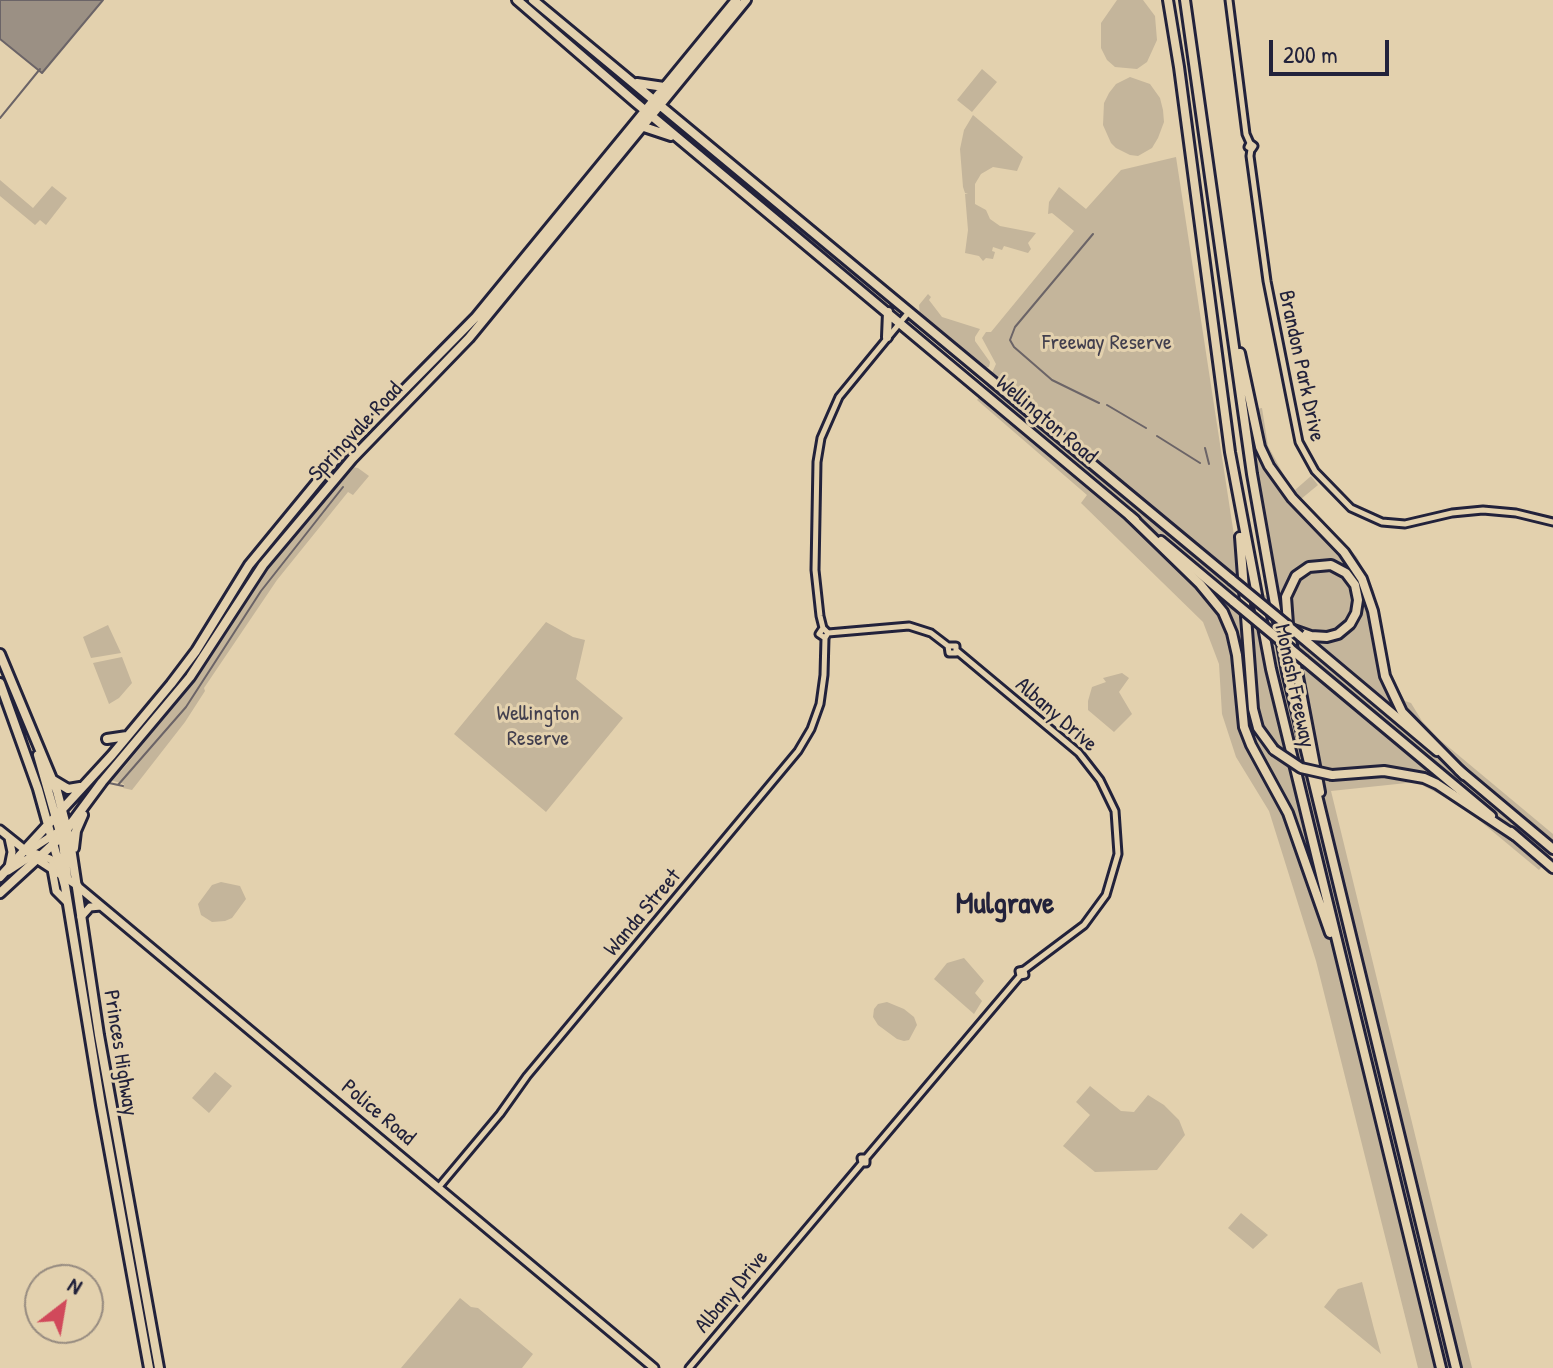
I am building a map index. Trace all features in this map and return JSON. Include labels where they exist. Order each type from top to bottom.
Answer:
[{"type":"highway","name":"Wellington Road","points":[[517,0],[679,139],[1553,868]]},
{"type":"highway","name":"Wellington Road","points":[[533,0],[1553,849]]},
{"type":"highway","name":"Springvale Road","points":[[0,893],[62,833],[87,803],[188,680],[263,565],[354,456],[471,336],[644,127],[654,99],[736,0]]},
{"type":"highway","name":"Springvale Road","points":[[0,877],[85,785],[194,654],[254,559],[339,456],[476,317],[630,128],[662,106],[746,0]]},
{"type":"highway","name":"Monash Freeway","points":[[1168,0],[1230,452],[1280,708],[1441,1368]]},
{"type":"highway","name":"Monash Freeway","points":[[1185,0],[1252,474],[1287,672],[1456,1368]]},
{"type":"highway","points":[[633,81],[664,87]]},
{"type":"highway","points":[[671,113],[675,90]]},
{"type":"highway","points":[[630,128],[635,102]]},
{"type":"highway","points":[[644,127],[679,139]]},
{"type":"highway","points":[[1230,310],[1257,435],[1269,466],[1292,498],[1344,552],[1362,579],[1373,611],[1385,676],[1402,712],[1464,775]]},
{"type":"highway","points":[[887,337],[888,312]]},
{"type":"highway","points":[[414,379],[423,387]]},
{"type":"highway","points":[[986,394],[994,384]]},
{"type":"highway","points":[[1230,452],[1243,562],[1253,709],[1262,735],[1274,750],[1301,768],[1332,775],[1384,771],[1424,778],[1518,836],[1523,834],[1518,820]]},
{"type":"highway","points":[[1130,516],[1200,584],[1223,612],[1237,655],[1244,727],[1288,813],[1344,971]]},
{"type":"highway","points":[[1296,632],[1327,637],[1338,634],[1352,622],[1358,594],[1346,573],[1327,565],[1306,569],[1290,584],[1286,601],[1331,855]]},
{"type":"highway","name":"Princes Highway","points":[[0,654],[1,666],[53,780],[56,816]]},
{"type":"highway","name":"Princes Highway","points":[[0,683],[56,816]]},
{"type":"highway","points":[[107,739],[127,736]]},
{"type":"highway","name":"Princes Highway","points":[[37,748],[40,768],[56,816],[73,854],[149,1368]]},
{"type":"highway","points":[[53,780],[70,790],[85,785]]},
{"type":"highway","points":[[73,854],[76,831],[87,803]]},
{"type":"highway","name":"Princes Highway","points":[[62,833],[63,876],[101,1105],[141,1300],[159,1368]]},
{"type":"main road","name":"Police Road","points":[[0,830],[78,886],[654,1368]]},
{"type":"main road","points":[[24,849],[33,848],[62,833]]},
{"type":"main road","points":[[9,838],[12,854],[9,867]]},
{"type":"main road","points":[[0,877],[37,857]]},
{"type":"main road","points":[[63,876],[56,891],[68,903]]},
{"type":"main road","points":[[81,917],[90,907],[101,906]]},
{"type":"street","name":"Brandon Park Drive","points":[[1229,0],[1267,281],[1299,442],[1315,471],[1351,508],[1382,522],[1405,524],[1452,513],[1483,510],[1516,513],[1553,522]]},
{"type":"street","name":"Wanda Street","points":[[438,1188],[500,1114],[530,1072],[795,756],[811,729],[824,683],[825,633],[815,570],[817,462],[821,438],[839,397],[908,313]]},
{"type":"street","name":"Albany Drive","points":[[689,1368],[1022,973],[1084,925],[1106,895],[1118,854],[1115,811],[1100,780],[1079,753],[957,651],[954,645],[948,646],[931,633],[909,626],[825,633]]},
{"type":"street","points":[[1538,836],[1553,842]]},
{"type":"green space","points":[[1117,0],[1143,0],[1155,16],[1157,40],[1147,62],[1137,69],[1115,67],[1101,48],[1101,23]]},
{"type":"green space","points":[[982,69],[997,82],[972,112],[957,100]]},
{"type":"green space","points":[[1130,77],[1150,84],[1160,98],[1163,110],[1164,122],[1158,138],[1152,148],[1138,156],[1116,148],[1103,125],[1104,103],[1109,93],[1116,84]]},
{"type":"green space","points":[[973,115],[1023,157],[1017,171],[993,167],[981,174],[975,184],[975,204],[986,210],[990,219],[1000,226],[1036,233],[1028,243],[1031,249],[1028,253],[1004,246],[1002,250],[993,247],[993,259],[983,261],[979,256],[965,253],[968,230],[965,194],[968,193],[963,187],[960,149],[964,130]]},
{"type":"green space","name":"Freeway Reserve","points":[[1176,157],[1241,581],[1273,600],[1243,411],[1262,408],[1268,446],[1292,490],[1300,497],[1295,490],[1311,476],[1318,485],[1301,499],[1357,557],[1374,591],[1390,675],[1405,701],[1411,703],[1439,739],[1553,834],[1553,853],[1539,870],[1462,806],[1416,782],[1331,791],[1472,1368],[1418,1368],[1316,961],[1269,811],[1236,757],[1222,714],[1219,664],[1203,622],[1081,503],[1087,495],[977,400],[994,378],[991,375],[996,364],[982,338],[986,332],[991,332],[1074,231],[1052,213],[1048,214],[1049,202],[1059,187],[1086,209],[1121,170]]},
{"type":"green space","points":[[0,180],[33,208],[52,186],[67,198],[46,225],[40,220],[35,225],[0,196]]},
{"type":"green space","points":[[928,294],[942,317],[980,329],[975,341],[990,362],[989,367],[983,368],[971,360],[920,316],[919,305]]},
{"type":"green space","points":[[347,457],[250,578],[198,654],[250,568],[311,494]]},
{"type":"green space","points":[[352,467],[369,476],[353,495],[348,492],[277,580],[204,688],[185,722],[132,790],[110,780],[122,770],[182,696],[210,659],[264,573]]},
{"type":"green space","name":"Wellington Reserve","points":[[546,622],[585,640],[576,679],[623,718],[546,812],[454,734]]},
{"type":"green space","points":[[108,625],[121,653],[91,658],[83,637]]},
{"type":"green space","points":[[122,657],[132,683],[109,704],[93,663]]},
{"type":"green space","points":[[1122,673],[1129,678],[1119,692],[1132,714],[1114,732],[1088,710],[1088,701],[1092,687],[1106,682],[1103,678]]},
{"type":"green space","points":[[221,882],[240,886],[246,899],[232,918],[212,922],[201,915],[198,904],[212,885]]},
{"type":"green space","points":[[964,958],[984,981],[975,993],[982,1001],[974,1014],[934,979],[947,963]]},
{"type":"green space","points":[[887,1002],[914,1017],[917,1025],[909,1040],[897,1039],[878,1025],[873,1017],[878,1004]]},
{"type":"green space","points":[[215,1072],[232,1086],[209,1113],[192,1098]]},
{"type":"green space","points":[[1090,1086],[1121,1111],[1134,1112],[1148,1095],[1179,1120],[1185,1135],[1157,1170],[1095,1172],[1063,1146],[1090,1115],[1076,1102]]},
{"type":"green space","points":[[1241,1213],[1268,1235],[1253,1249],[1228,1228]]},
{"type":"green space","points":[[1362,1282],[1381,1354],[1324,1307],[1338,1289]]},
{"type":"green space","points":[[460,1298],[471,1307],[478,1308],[533,1354],[522,1368],[401,1368]]},
{"type":"shaded area","points":[[0,0],[103,0],[42,73],[0,39]]},
{"type":"waterway","points":[[0,118],[40,69]]},
{"type":"waterway","points":[[1093,234],[1015,327],[1010,340],[1052,380],[1099,403]]},
{"type":"waterway","points":[[1107,405],[1146,428]]},
{"type":"waterway","points":[[1157,436],[1200,463]]},
{"type":"waterway","points":[[1205,448],[1209,464]]},
{"type":"waterway","points":[[118,785],[186,707],[261,591],[343,487]]},
{"type":"waterway","points":[[109,783],[123,786]]},
{"type":"district","name":"Mulgrave","points":[[1005,905]]}]
